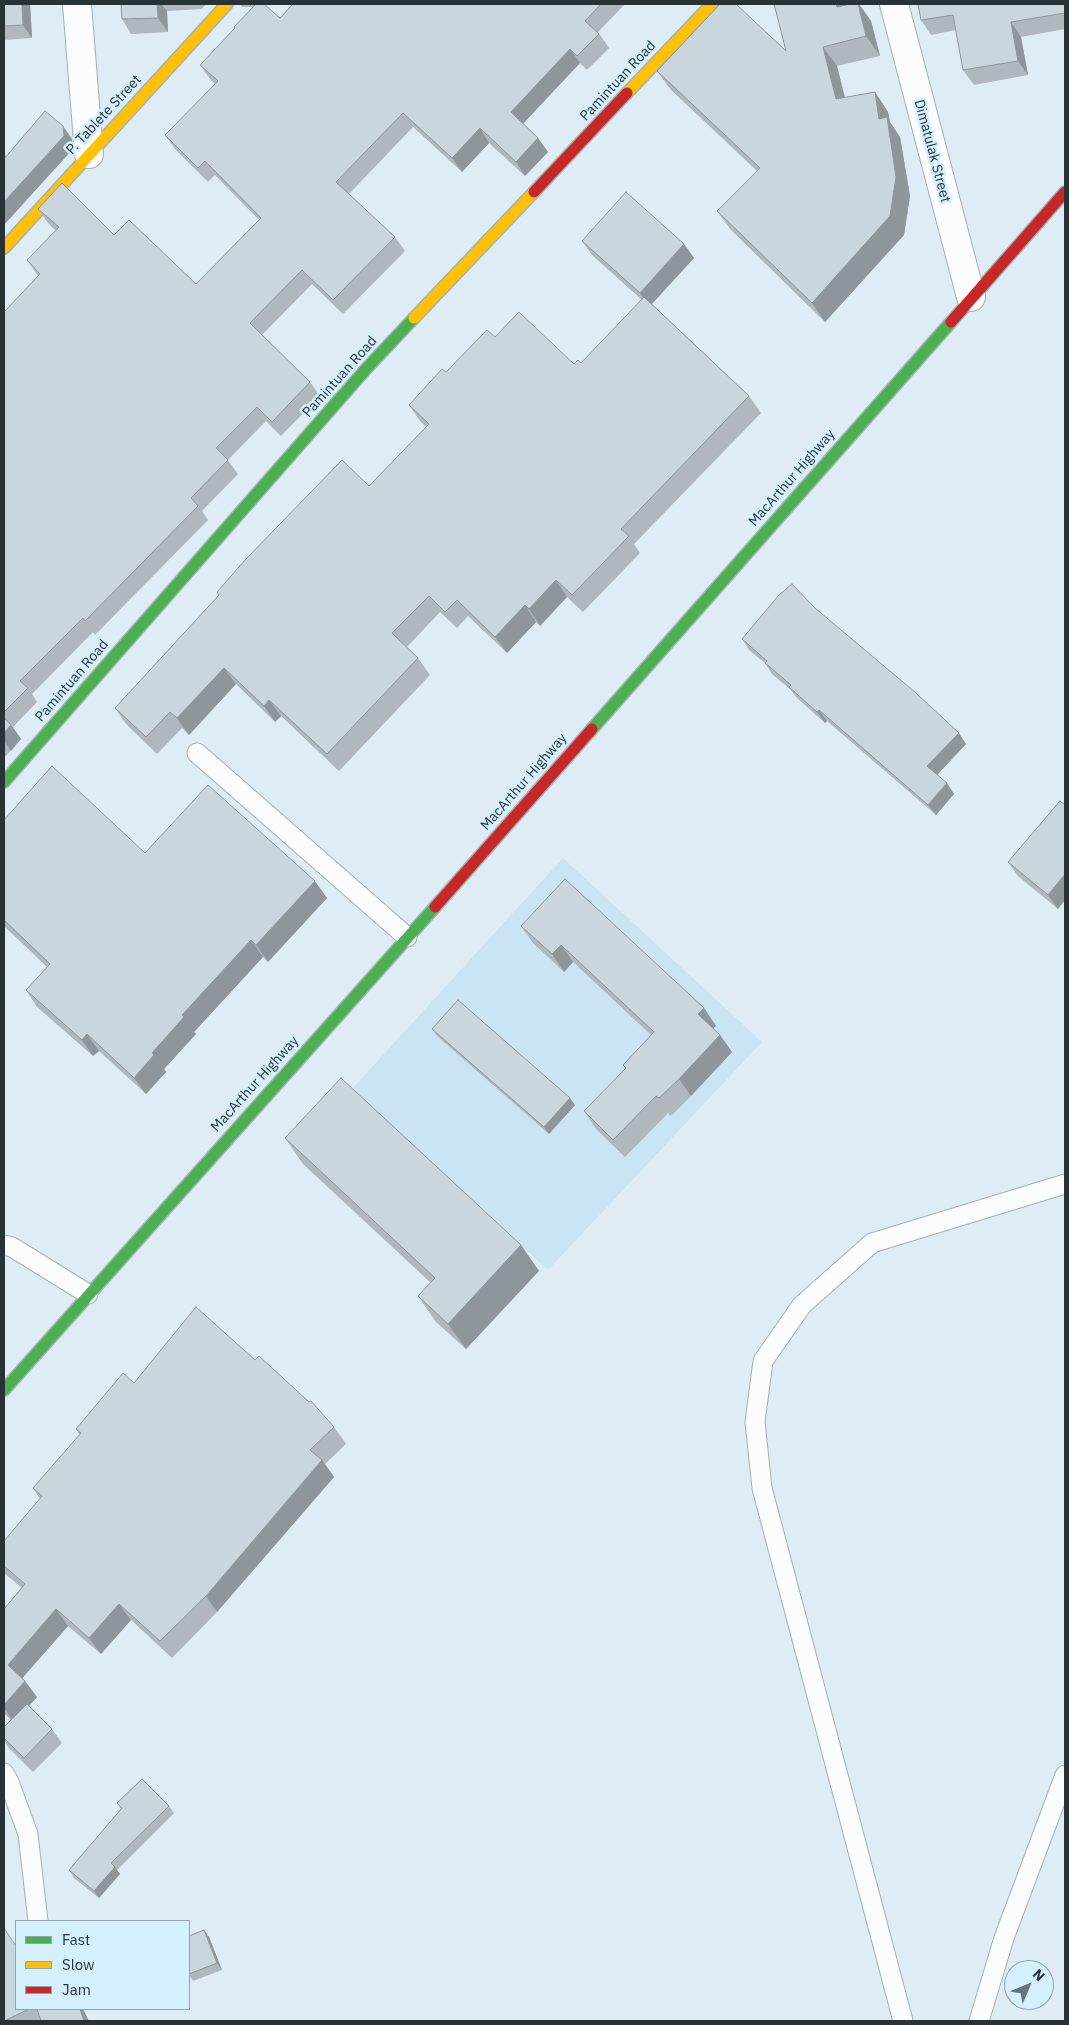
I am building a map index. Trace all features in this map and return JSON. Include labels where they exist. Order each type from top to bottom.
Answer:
[{"type":"main road","name":"P. Tablete Street","points":[[4,248],[227,4]]},
{"type":"main road","name":"Pamintuan Road","points":[[4,782],[366,369],[712,4]]},
{"type":"main road","name":"MacArthur Highway","points":[[4,1390],[1065,192]]},
{"type":"street","points":[[77,4],[88,154]]},
{"type":"street","name":"Dimatulak Street","points":[[894,4],[971,298]]},
{"type":"lane","points":[[197,753],[407,937]]},
{"type":"lane","points":[[903,2021],[762,1488],[755,1422],[763,1361],[802,1305],[872,1243],[1065,1184]]},
{"type":"lane","points":[[4,1245],[12,1247],[88,1294]]},
{"type":"lane","points":[[4,1773],[28,1834],[38,1920]]},
{"type":"lane","points":[[980,2021],[1004,1938],[1065,1775]]},
{"type":"shaded area","points":[[563,858],[762,1042],[548,1270],[351,1090]]},
{"type":"building","points":[[4,4],[22,4],[23,25],[4,26]]},
{"type":"building","points":[[121,4],[157,4],[158,18],[122,19]]},
{"type":"building","points":[[256,4],[264,4],[280,18],[293,4],[601,4],[585,21],[599,34],[577,56],[570,49],[511,112],[538,138],[516,162],[480,128],[452,158],[403,113],[336,182],[395,237],[333,300],[302,270],[250,323],[310,382],[272,422],[257,407],[216,448],[228,460],[191,498],[198,506],[85,621],[83,618],[20,681],[28,688],[4,712],[4,312],[40,274],[27,260],[59,227],[38,209],[62,183],[114,235],[129,220],[196,284],[261,218],[205,161],[198,168],[165,135],[218,81],[200,65]]},
{"type":"building","points":[[720,4],[736,4],[786,51],[774,4],[836,4],[837,7],[858,4],[866,36],[823,47],[836,99],[875,92],[879,119],[887,117],[896,177],[890,216],[812,303],[717,211],[760,168],[657,71]]},
{"type":"building","points":[[918,4],[1065,4],[1065,13],[1011,22],[1018,61],[963,70],[953,15],[921,20]]},
{"type":"building","points":[[45,111],[63,126],[64,136],[4,202],[4,159]]},
{"type":"building","points":[[626,192],[684,244],[640,293],[582,241]]},
{"type":"building","points":[[644,297],[749,396],[621,529],[629,536],[572,595],[556,580],[529,609],[525,605],[495,637],[457,600],[445,612],[429,596],[392,633],[418,658],[327,754],[269,700],[264,706],[224,668],[177,718],[170,712],[146,737],[115,708],[219,595],[217,592],[246,559],[342,460],[369,486],[429,424],[409,405],[442,369],[446,372],[487,330],[495,337],[519,312],[574,364],[578,360],[581,363]]},
{"type":"building","points":[[792,584],[815,608],[916,693],[959,733],[927,766],[947,783],[928,805],[819,710],[817,712],[789,687],[791,685],[765,663],[767,661],[742,639],[779,595]]},
{"type":"building","points":[[4,718],[11,725],[4,733]]},
{"type":"building","points":[[52,766],[145,853],[208,785],[315,881],[256,945],[251,940],[182,1015],[184,1017],[152,1053],[154,1055],[134,1078],[87,1034],[82,1040],[26,990],[50,964],[4,920],[4,820]]},
{"type":"building","points":[[1060,801],[1065,805],[1065,874],[1048,895],[1008,862]]},
{"type":"building","points":[[565,879],[704,1008],[698,1014],[720,1035],[679,1079],[659,1098],[656,1096],[613,1140],[584,1111],[626,1068],[623,1065],[654,1032],[561,945],[552,954],[521,926]]},
{"type":"building","points":[[458,1000],[570,1098],[544,1127],[432,1029]]},
{"type":"building","points":[[341,1078],[521,1245],[448,1324],[418,1296],[435,1278],[285,1138]]},
{"type":"building","points":[[196,1307],[255,1360],[259,1356],[309,1402],[311,1401],[334,1427],[310,1450],[322,1460],[206,1596],[160,1641],[119,1604],[89,1638],[56,1609],[8,1665],[25,1681],[4,1705],[4,1609],[25,1584],[4,1566],[4,1541],[42,1496],[33,1488],[81,1433],[76,1429],[123,1373],[134,1383]]},
{"type":"building","points":[[27,1704],[52,1729],[24,1758],[4,1738],[4,1727]]},
{"type":"building","points":[[142,1779],[169,1806],[111,1863],[115,1867],[94,1891],[69,1870],[122,1808],[117,1803]]},
{"type":"building","points":[[4,1928],[15,1944],[15,2010],[27,2010],[4,2021]]},
{"type":"building","points":[[204,1930],[217,1963],[190,1974],[190,1936]]},
{"type":"building","points":[[37,2010],[80,2010],[84,2021],[41,2021]]},
{"type":"traffic: fast","points":[[4,782],[366,369],[414,318]]},
{"type":"traffic: fast","points":[[592,729],[951,322]]},
{"type":"traffic: fast","points":[[4,1390],[435,907]]},
{"type":"traffic: slow","points":[[4,248],[227,4]]},
{"type":"traffic: slow","points":[[627,93],[712,4]]},
{"type":"traffic: slow","points":[[414,318],[534,192]]},
{"type":"traffic: jam","points":[[534,192],[627,93]]},
{"type":"traffic: jam","points":[[951,322],[1065,192]]},
{"type":"traffic: jam","points":[[435,907],[592,729]]}]
